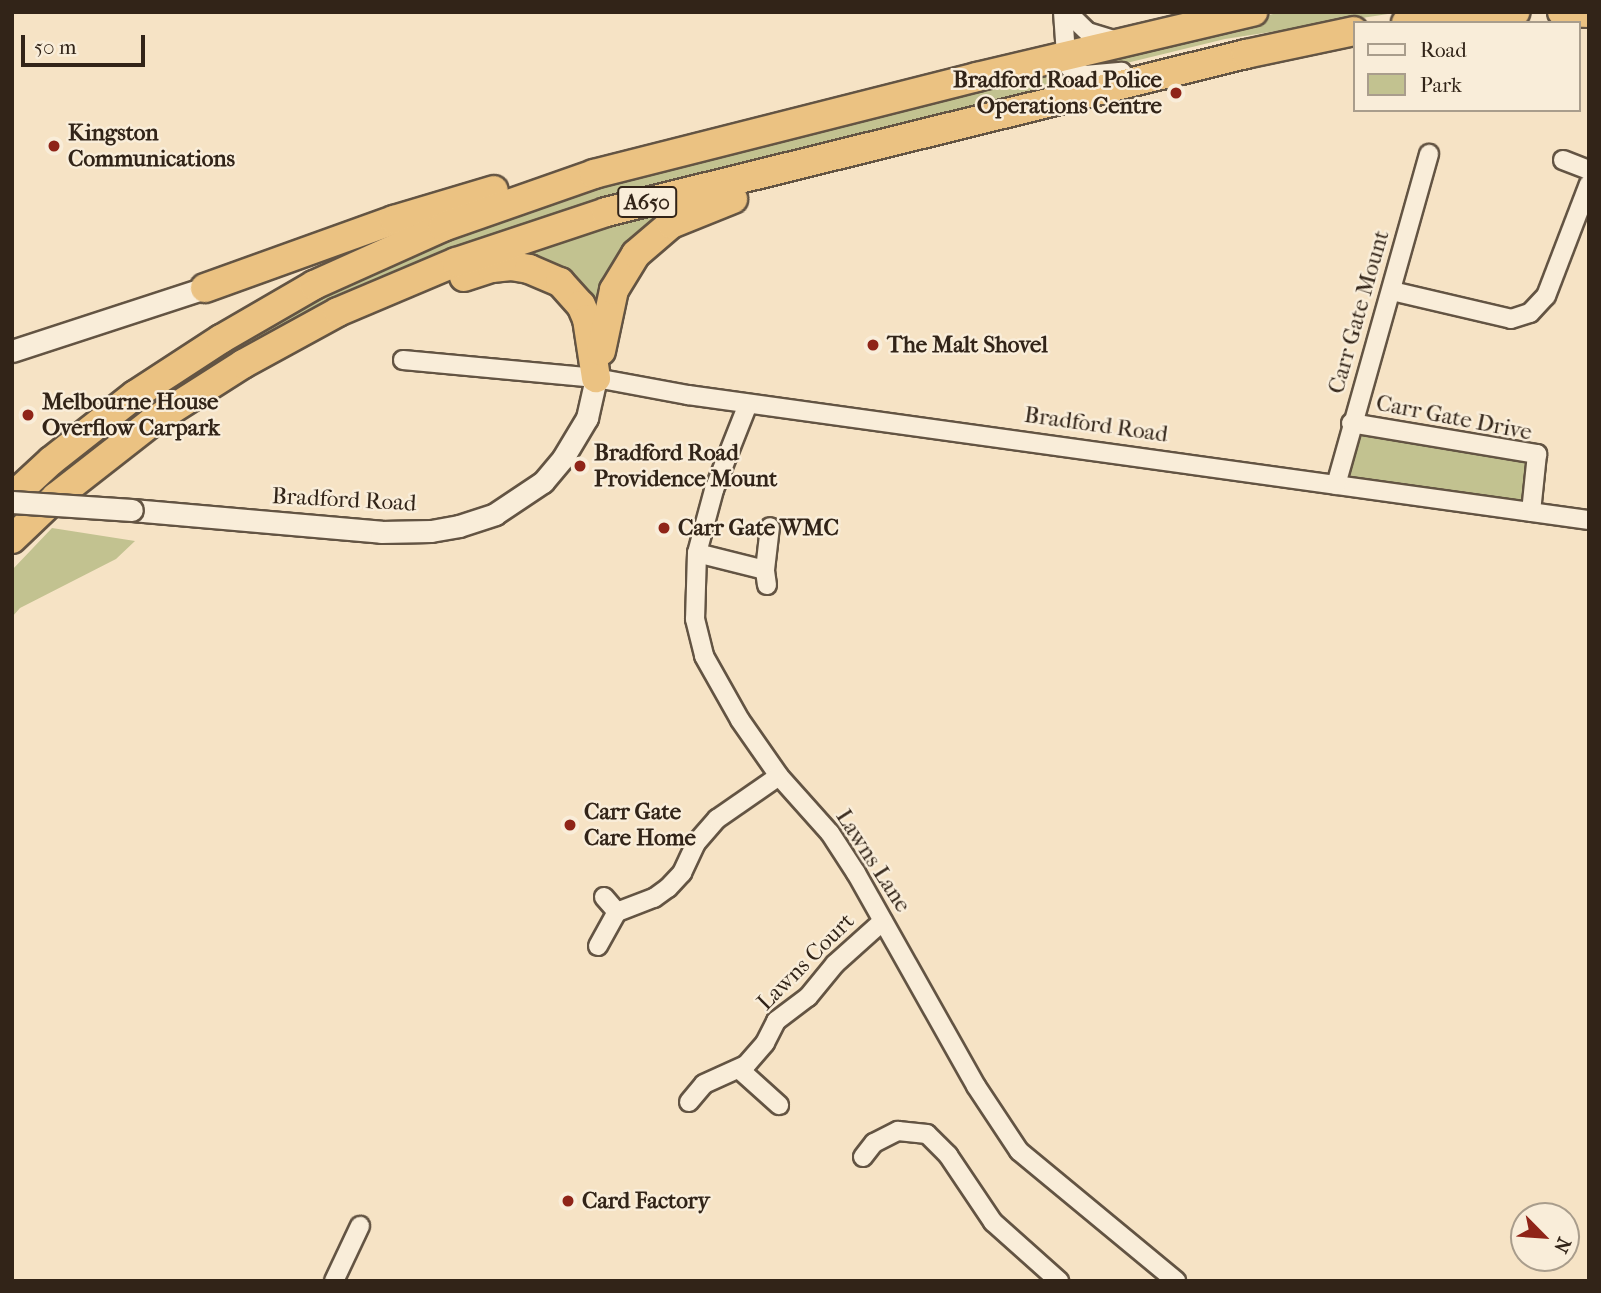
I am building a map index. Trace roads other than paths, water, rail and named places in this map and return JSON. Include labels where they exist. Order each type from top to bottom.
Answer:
[{"type":"highway","name":"A650","points":[[12,500],[51,461],[135,395],[221,339],[314,285],[443,227],[594,174],[1066,55],[1253,12]]},
{"type":"highway","points":[[1426,21],[1515,12]]},
{"type":"highway","points":[[1562,12],[1589,13]]},
{"type":"highway","name":"A650","points":[[12,539],[56,496],[152,422],[243,364],[338,312],[456,262],[606,212],[1245,54],[1352,32]]},
{"type":"highway","points":[[596,378],[607,310],[614,290],[643,247],[671,224],[701,209],[743,196],[805,164]]},
{"type":"highway","points":[[205,288],[394,220],[500,188],[594,174]]},
{"type":"highway","points":[[152,422],[389,304],[492,268],[529,269],[560,282],[572,293],[587,319],[596,378]]},
{"type":"street","points":[[1065,12],[1088,32],[1101,39],[1123,43]]},
{"type":"street","points":[[1065,12],[1066,55],[1070,68],[1085,75],[1108,75],[1200,52],[1245,54]]},
{"type":"street","name":"Carr Gate Mount","points":[[1336,485],[1429,154]]},
{"type":"street","points":[[1563,160],[1589,170]]},
{"type":"street","points":[[1392,290],[1511,319],[1530,313],[1546,296],[1589,184]]},
{"type":"street","points":[[12,351],[205,288]]},
{"type":"street","name":"Bradford Road","points":[[403,360],[596,378],[748,404],[1589,520]]},
{"type":"street","name":"Bradford Road","points":[[12,500],[381,531],[430,531],[459,526],[495,514],[543,482],[563,458],[587,418],[596,378]]},
{"type":"street","name":"Lawns Lane","points":[[748,404],[714,490],[697,553],[695,619],[704,656],[740,720],[779,776],[830,833],[976,1086],[1020,1151],[1176,1281]]},
{"type":"street","name":"Carr Gate Drive","points":[[1351,424],[1536,454],[1531,512]]},
{"type":"street","points":[[697,553],[766,578],[770,527]]},
{"type":"street","points":[[598,946],[617,912],[654,898],[668,888],[682,873],[696,843],[711,824],[779,776]]},
{"type":"street","points":[[604,897],[617,912]]},
{"type":"street","name":"Lawns Court","points":[[689,1102],[704,1084],[738,1069],[756,1056],[776,1021],[808,997],[835,964],[883,921]]},
{"type":"street","points":[[738,1069],[779,1105]]},
{"type":"street","points":[[863,1157],[874,1143],[898,1131],[927,1134],[948,1155],[993,1222],[1059,1281]]},
{"type":"street","points":[[334,1281],[360,1226]]},
{"type":"place","name":"Bradford Road Police Operations Centre","points":[[1176,93]]},
{"type":"place","name":"Kingston Communications","points":[[54,146]]},
{"type":"place","name":"The Malt Shovel","points":[[873,345]]},
{"type":"place","name":"Melbourne House Overflow Carpark","points":[[28,415]]},
{"type":"place","name":"Bradford Road Providence Mount","points":[[580,466]]},
{"type":"place","name":"Carr Gate WMC","points":[[664,528]]},
{"type":"place","name":"Carr Gate Care Home","points":[[570,825]]},
{"type":"place","name":"Card Factory","points":[[568,1201]]}]
